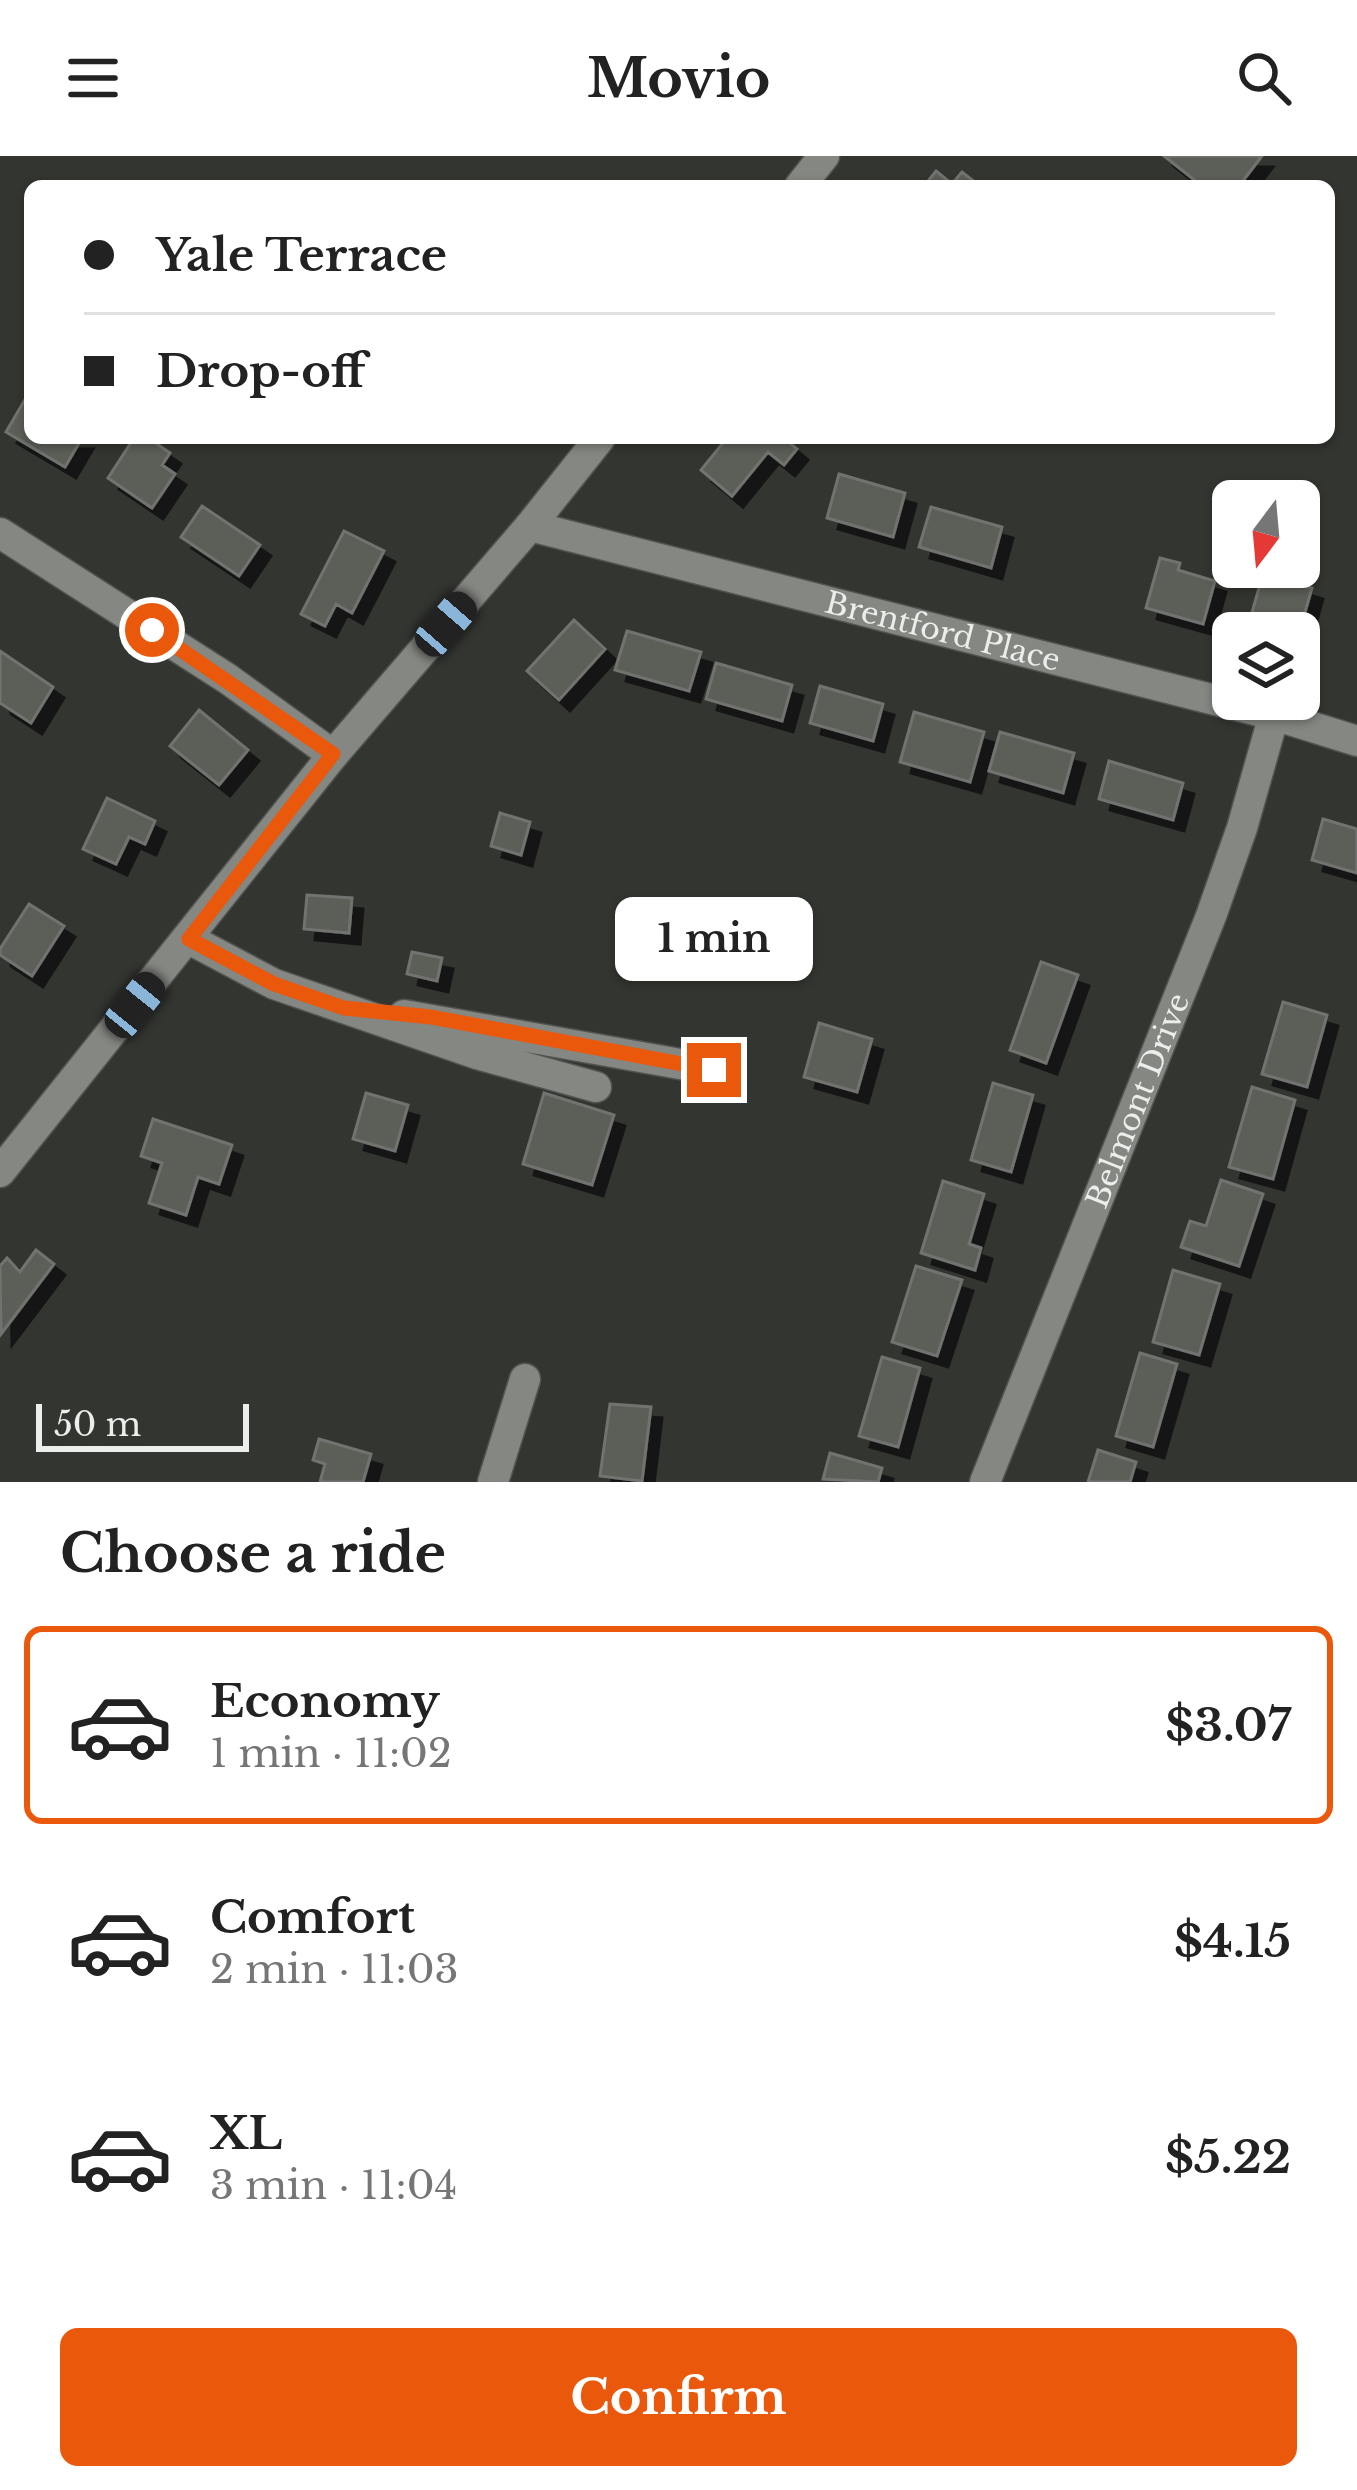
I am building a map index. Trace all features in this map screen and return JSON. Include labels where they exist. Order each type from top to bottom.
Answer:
[{"type":"street","points":[[805,180],[824,156]]},
{"type":"street","points":[[0,1172],[333,754],[595,444]]},
{"type":"street","name":"Brentford Place","points":[[530,526],[1212,699]]},
{"type":"street","points":[[0,533],[228,679],[333,754]]},
{"type":"street","name":"Belmont Drive","points":[[985,1482],[1210,916],[1242,828],[1273,720]]},
{"type":"street","name":"Brentford Place","points":[[1290,720],[1357,741]]},
{"type":"street","points":[[189,939],[274,984],[477,1054],[596,1087]]},
{"type":"street","points":[[344,1008],[431,1017],[714,1070]]},
{"type":"street","points":[[493,1482],[525,1379]]},
{"type":"building","points":[[1164,156],[1262,156],[1244,180],[1194,180]]},
{"type":"building","points":[[24,401],[24,443],[6,432]]},
{"type":"building","points":[[26,444],[78,444],[65,467]]},
{"type":"building","points":[[130,444],[157,444],[170,453],[162,465],[175,474],[152,508],[108,478]]},
{"type":"building","points":[[722,444],[791,444],[797,449],[784,465],[768,452],[732,496],[701,470]]},
{"type":"building","points":[[839,474],[905,493],[893,537],[827,518]]},
{"type":"building","points":[[202,506],[260,545],[239,576],[181,537]]},
{"type":"building","points":[[931,507],[1002,527],[991,568],[919,547]]},
{"type":"building","points":[[344,531],[384,551],[352,613],[336,604],[325,626],[301,614]]},
{"type":"building","points":[[1160,558],[1180,563],[1178,570],[1212,580],[1203,624],[1146,608]]},
{"type":"building","points":[[1259,588],[1312,588],[1305,612],[1252,612]]},
{"type":"building","points":[[574,620],[605,649],[559,700],[527,671]]},
{"type":"building","points":[[627,631],[701,652],[689,691],[615,670]]},
{"type":"building","points":[[0,651],[53,687],[31,723],[0,703]]},
{"type":"building","points":[[716,663],[792,685],[782,721],[706,699]]},
{"type":"building","points":[[820,686],[883,704],[873,741],[810,723]]},
{"type":"building","points":[[199,710],[248,750],[219,785],[170,746]]},
{"type":"building","points":[[914,712],[984,732],[970,782],[900,762]]},
{"type":"building","points":[[1000,732],[1074,753],[1063,793],[989,771]]},
{"type":"building","points":[[1109,761],[1183,783],[1173,820],[1099,799]]},
{"type":"building","points":[[107,798],[155,821],[145,844],[129,837],[116,864],[83,849]]},
{"type":"building","points":[[500,813],[530,822],[521,855],[491,846]]},
{"type":"building","points":[[1323,819],[1357,829],[1357,873],[1312,860]]},
{"type":"building","points":[[307,895],[352,898],[349,933],[304,929]]},
{"type":"building","points":[[29,904],[64,926],[32,976],[0,955]]},
{"type":"building","points":[[412,952],[442,958],[437,981],[407,974]]},
{"type":"building","points":[[1041,962],[1078,975],[1046,1063],[1010,1050]]},
{"type":"building","points":[[1283,1002],[1327,1015],[1307,1087],[1262,1074]]},
{"type":"building","points":[[819,1023],[872,1039],[857,1092],[804,1077]]},
{"type":"building","points":[[993,1083],[1033,1095],[1011,1172],[971,1160]]},
{"type":"building","points":[[1252,1087],[1295,1100],[1273,1179],[1229,1167]]},
{"type":"building","points":[[366,1093],[408,1105],[395,1151],[353,1139]]},
{"type":"building","points":[[544,1093],[614,1115],[592,1185],[523,1164]]},
{"type":"building","points":[[153,1119],[232,1145],[219,1184],[198,1177],[186,1215],[149,1203],[162,1163],[141,1156]]},
{"type":"building","points":[[1221,1180],[1263,1194],[1239,1266],[1181,1247],[1190,1221],[1206,1226]]},
{"type":"building","points":[[943,1181],[984,1194],[969,1244],[981,1248],[975,1270],[921,1253]]},
{"type":"building","points":[[36,1250],[54,1264],[1,1334],[0,1266],[7,1258],[20,1272]]},
{"type":"building","points":[[916,1266],[962,1280],[937,1356],[892,1342]]},
{"type":"building","points":[[1173,1270],[1220,1284],[1199,1355],[1153,1342]]},
{"type":"building","points":[[1140,1353],[1177,1364],[1153,1447],[1116,1436]]},
{"type":"building","points":[[882,1357],[920,1368],[898,1447],[859,1436]]},
{"type":"building","points":[[610,1404],[651,1407],[642,1481],[600,1476]]},
{"type":"building","points":[[319,1439],[371,1454],[363,1482],[320,1482],[325,1464],[313,1460]]},
{"type":"building","points":[[1098,1450],[1136,1462],[1130,1482],[1088,1482]]},
{"type":"building","points":[[830,1453],[882,1468],[878,1482],[823,1479]]},
{"type":"route","points":[[152,630],[333,754],[189,939],[274,984],[344,1008],[431,1017],[714,1070]]}]
